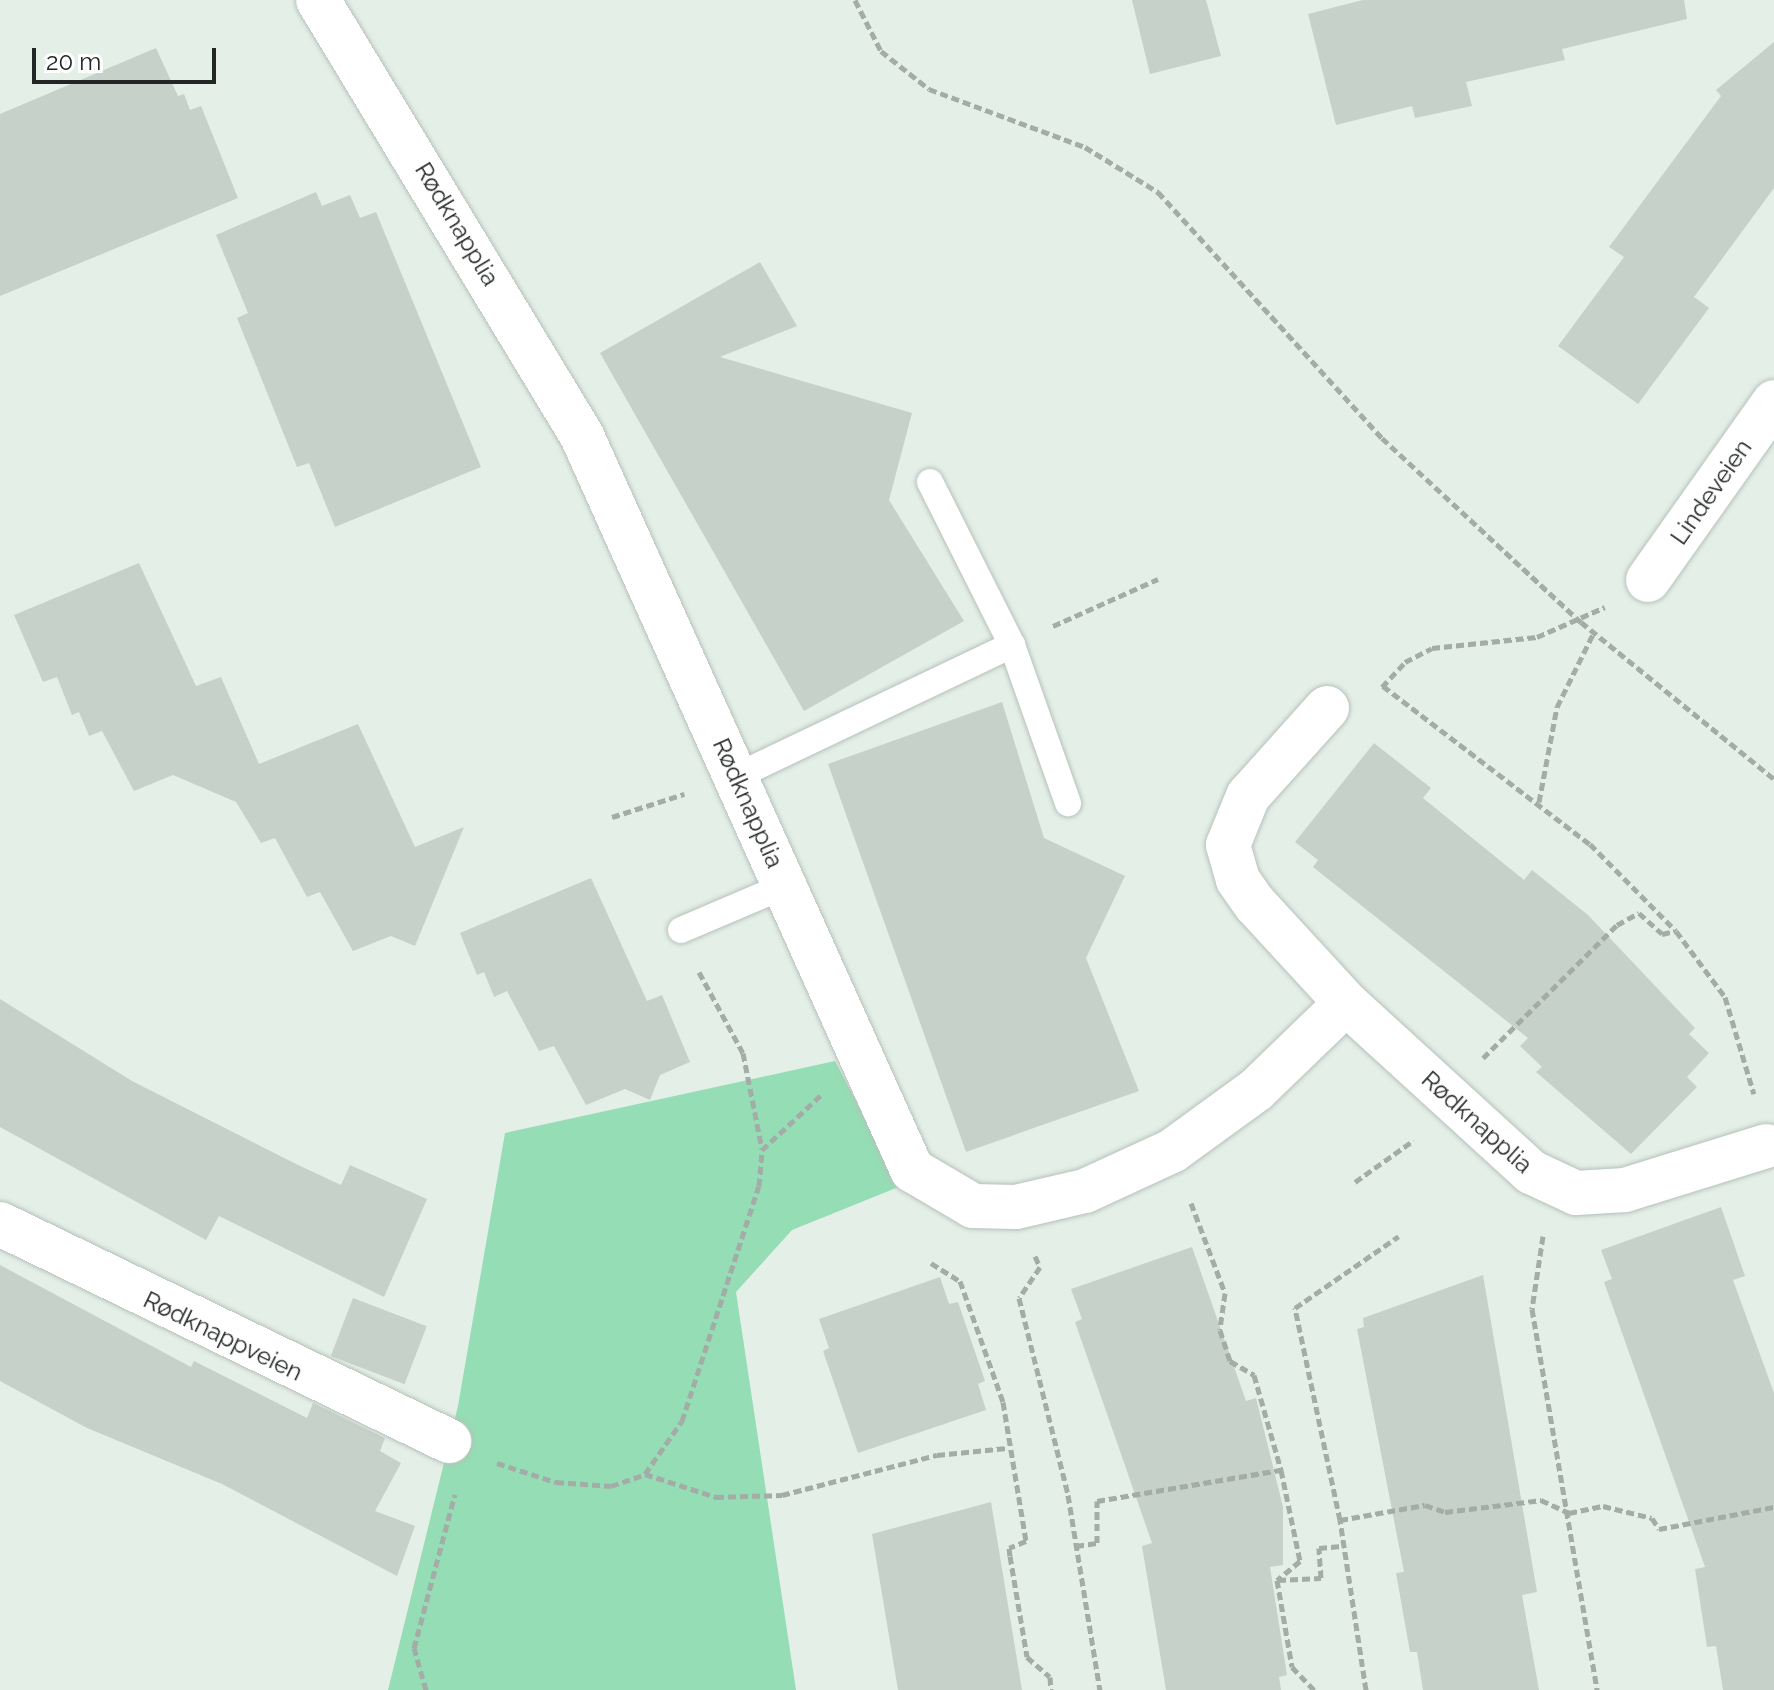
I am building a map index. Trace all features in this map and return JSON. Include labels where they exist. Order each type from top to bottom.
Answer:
[{"type":"street","name":"Rødknapplia","points":[[318,0],[582,436],[737,776],[862,1071],[912,1170],[973,1206],[1016,1207],[1085,1191],[1172,1151],[1256,1090],[1346,1003]]},
{"type":"street","name":"Lindeveien","points":[[1648,580],[1774,402]]},
{"type":"street","name":"Rødknapplia","points":[[1327,708],[1248,796],[1228,845],[1238,880],[1255,904],[1346,1003],[1551,1183],[1601,1195],[1770,1158]]},
{"type":"street","name":"Rødknappveien","points":[[0,1224],[458,1448]]},
{"type":"lane","points":[[930,482],[1012,645],[1068,803]]},
{"type":"lane","points":[[737,776],[1012,645]]},
{"type":"lane","points":[[681,930],[784,886]]},
{"type":"path","points":[[855,0],[881,51],[929,89],[1085,147],[1158,192],[1382,438],[1581,622],[1774,779]]},
{"type":"path","points":[[1012,645],[1158,579]]},
{"type":"path","points":[[1374,698],[1405,662],[1432,648],[1509,643],[1581,622]]},
{"type":"path","points":[[1539,802],[1557,707],[1594,632]]},
{"type":"path","points":[[1383,686],[1539,802],[1676,931],[1735,1020],[1770,1158]]},
{"type":"path","points":[[612,817],[737,776]]},
{"type":"path","points":[[1617,925],[1639,913],[1662,934],[1676,931]]},
{"type":"path","points":[[426,1690],[414,1648],[458,1448],[556,1482],[611,1486],[645,1474],[682,1421],[759,1186],[762,1150],[743,1053],[681,930]]},
{"type":"path","points":[[762,1150],[820,1096],[862,1071]]},
{"type":"path","points":[[1172,1151],[1225,1293],[1220,1330],[1230,1361],[1254,1375],[1281,1470],[1300,1561],[1277,1580]]},
{"type":"path","points":[[1551,1183],[1532,1309],[1597,1690]]},
{"type":"path","points":[[1016,1207],[1040,1267],[1019,1298],[1076,1546],[1100,1690]]},
{"type":"path","points":[[1366,1690],[1340,1520],[1295,1308],[1399,1236]]},
{"type":"path","points":[[931,1263],[960,1281],[1003,1402],[1007,1448],[1026,1541],[1009,1548],[1027,1657],[1050,1677],[1051,1690]]},
{"type":"path","points":[[645,1474],[716,1497],[782,1495],[937,1455],[1007,1448]]},
{"type":"path","points":[[1076,1546],[1097,1543],[1097,1501],[1281,1470]]},
{"type":"path","points":[[1340,1520],[1425,1505],[1445,1512],[1541,1500],[1569,1513],[1603,1506],[1652,1518],[1659,1529],[1774,1507]]},
{"type":"path","points":[[1277,1580],[1321,1578],[1319,1548],[1344,1546]]},
{"type":"path","points":[[1277,1580],[1292,1667],[1314,1690]]},
{"type":"green space","points":[[835,1061],[901,1186],[792,1230],[736,1292],[796,1690],[388,1690],[458,1406],[505,1133]]},
{"type":"building","points":[[1132,0],[1206,0],[1221,56],[1150,74]]},
{"type":"building","points":[[1363,0],[1684,0],[1687,19],[1562,49],[1565,60],[1466,82],[1472,106],[1415,118],[1412,106],[1336,125],[1308,14]]},
{"type":"building","points":[[1774,42],[1774,188],[1694,297],[1709,308],[1638,404],[1558,346],[1624,257],[1609,247],[1721,96],[1716,90]]},
{"type":"building","points":[[156,48],[178,96],[184,94],[190,110],[201,106],[238,198],[0,296],[0,114]]},
{"type":"building","points":[[316,192],[322,206],[350,195],[360,218],[376,212],[481,467],[335,527],[309,463],[297,467],[237,318],[248,313],[216,235]]},
{"type":"building","points":[[760,262],[797,326],[720,357],[912,413],[889,500],[964,621],[804,711],[600,353]]},
{"type":"building","points":[[139,563],[196,686],[221,677],[259,764],[358,724],[415,847],[464,827],[415,946],[391,936],[353,951],[320,892],[307,897],[275,838],[261,843],[236,802],[173,775],[134,791],[102,731],[89,736],[79,712],[72,715],[57,677],[43,682],[14,615]]},
{"type":"building","points":[[1002,702],[1044,838],[1125,876],[1086,958],[1139,1091],[966,1152],[828,764]]},
{"type":"building","points":[[1374,743],[1431,788],[1423,798],[1524,880],[1532,870],[1588,915],[1695,1028],[1689,1034],[1709,1053],[1687,1077],[1697,1087],[1631,1154],[1536,1072],[1542,1067],[1520,1046],[1528,1038],[1313,867],[1318,860],[1295,842]]},
{"type":"building","points":[[591,878],[647,1001],[662,995],[690,1062],[660,1075],[650,1100],[625,1089],[586,1105],[554,1046],[539,1051],[507,991],[494,997],[484,972],[477,975],[460,933]]},
{"type":"building","points":[[0,999],[132,1081],[296,1164],[341,1185],[350,1165],[427,1199],[384,1297],[219,1216],[206,1240],[0,1127]]},
{"type":"building","points":[[1721,1207],[1745,1276],[1733,1280],[1774,1393],[1774,1690],[1723,1690],[1716,1646],[1707,1647],[1695,1569],[1705,1567],[1604,1282],[1612,1279],[1601,1250]]},
{"type":"building","points":[[1192,1247],[1246,1401],[1256,1398],[1283,1507],[1283,1565],[1270,1567],[1287,1675],[1279,1677],[1281,1690],[1166,1690],[1142,1546],[1152,1543],[1075,1322],[1082,1319],[1071,1289]]},
{"type":"building","points":[[0,1265],[191,1367],[194,1361],[307,1418],[313,1403],[385,1438],[380,1451],[401,1463],[375,1511],[415,1526],[397,1576],[222,1484],[87,1428],[0,1381]]},
{"type":"building","points":[[1483,1275],[1537,1592],[1522,1595],[1539,1690],[1423,1690],[1417,1652],[1410,1652],[1396,1573],[1404,1572],[1357,1329],[1364,1327],[1363,1318]]},
{"type":"building","points":[[940,1277],[949,1304],[958,1302],[985,1381],[978,1384],[986,1410],[858,1453],[823,1351],[829,1348],[819,1319]]},
{"type":"building","points":[[353,1298],[427,1326],[405,1384],[331,1356]]},
{"type":"building","points":[[991,1502],[1022,1690],[898,1690],[872,1534]]}]
